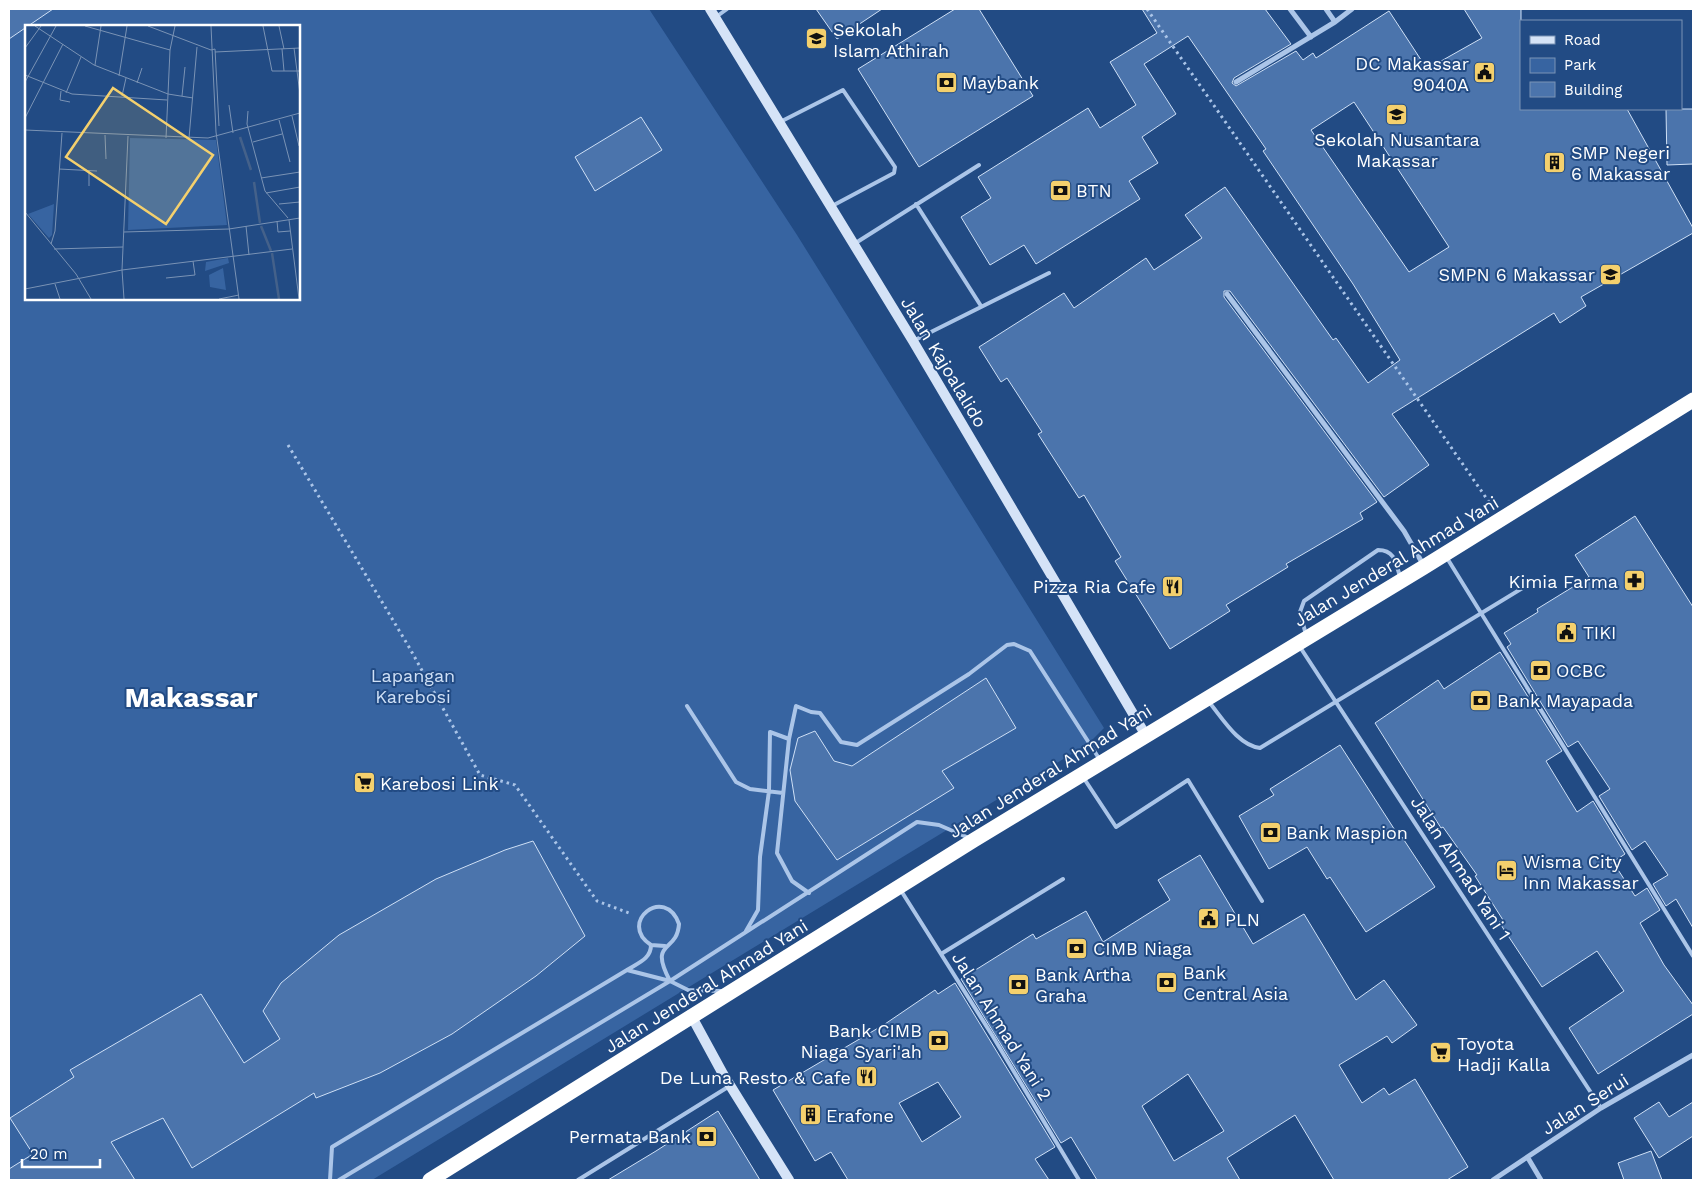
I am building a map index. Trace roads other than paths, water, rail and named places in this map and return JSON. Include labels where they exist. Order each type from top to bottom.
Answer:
[{"type":"highway","name":"Jalan Jenderal Ahmad Yani","points":[[430,1180],[1145,734],[1444,554],[1693,400]]},
{"type":"street","points":[[1290,9],[1311,37]]},
{"type":"street","points":[[1326,9],[1335,22]]},
{"type":"street","points":[[1236,82],[1335,22],[1352,9]]},
{"type":"street","name":"Jalan Kajoalalido","points":[[713,13],[913,341],[1145,734]]},
{"type":"street","points":[[1227,294],[1404,531],[1424,566]]},
{"type":"street","points":[[692,1016],[730,1086],[789,1180]]},
{"type":"street","name":"Jalan Serui","points":[[1493,1180],[1601,1108],[1693,1055]]},
{"type":"street","points":[[1528,1158],[1540,1180]]},
{"type":"lane","points":[[713,13],[727,9]]},
{"type":"lane","points":[[780,122],[843,90],[895,166],[894,172],[832,206]]},
{"type":"lane","points":[[854,244],[979,165]]},
{"type":"lane","points":[[916,204],[981,306]]},
{"type":"lane","points":[[913,341],[1049,273]]},
{"type":"lane","name":"Jalan Ahmad Yani 1","points":[[1401,580],[1394,556],[1387,551],[1378,550],[1304,601],[1300,616],[1302,640],[1336,702],[1601,1108]]},
{"type":"lane","points":[[1444,554],[1693,956]]},
{"type":"lane","points":[[1206,698],[1240,739],[1250,747],[1260,748],[1526,586]]},
{"type":"lane","points":[[809,893],[792,881],[777,852],[789,739],[796,706],[811,712],[820,713],[841,742],[857,745],[969,674],[1006,645],[1014,644],[1030,652],[1102,762]]},
{"type":"lane","points":[[687,706],[736,782],[750,789],[783,793]]},
{"type":"lane","points":[[745,933],[758,910],[760,857],[769,791],[770,732],[789,739]]},
{"type":"lane","points":[[1081,774],[1116,827],[1188,780],[1262,901]]},
{"type":"lane","points":[[339,1180],[670,981],[917,822],[939,825],[974,840]]},
{"type":"lane","points":[[941,954],[1064,879]]},
{"type":"lane","name":"Jalan Ahmad Yani 2","points":[[898,887],[1079,1180]]},
{"type":"lane","points":[[656,907],[668,909],[673,912],[679,924],[679,932],[671,943],[665,946],[651,946],[641,936],[639,923],[641,918],[650,909],[656,907]]},
{"type":"lane","points":[[330,1180],[332,1147],[648,958],[651,953],[651,946]]},
{"type":"lane","points":[[665,946],[661,965],[670,981]]},
{"type":"lane","points":[[627,970],[670,981],[688,990],[733,992]]},
{"type":"lane","points":[[578,1180],[730,1086]]},
{"type":"place","name":"Sekolah Islam Athirah","points":[[817,39]]},
{"type":"place","name":"DC Makassar 9040A","points":[[1485,73]]},
{"type":"place","name":"Maybank","points":[[946,82]]},
{"type":"place","name":"Sekolah Nusantara Makassar","points":[[1397,114]]},
{"type":"place","name":"SMP Negeri 6 Makassar","points":[[1555,162]]},
{"type":"place","name":"BTN","points":[[1060,190]]},
{"type":"place","name":"SMPN 6 Makassar","points":[[1611,274]]},
{"type":"place","name":"Kimia Farma","points":[[1634,581]]},
{"type":"place","name":"Pizza Ria Cafe","points":[[1172,586]]},
{"type":"place","name":"TIKI","points":[[1567,632]]},
{"type":"place","name":"OCBC","points":[[1540,670]]},
{"type":"place","name":"Bank Mayapada","points":[[1481,700]]},
{"type":"place","name":"Karebosi Link","points":[[364,783]]},
{"type":"place","name":"Bank Maspion","points":[[1270,832]]},
{"type":"place","name":"Wisma City Inn Makassar","points":[[1507,871]]},
{"type":"place","name":"PLN","points":[[1209,919]]},
{"type":"place","name":"CIMB Niaga","points":[[1077,948]]},
{"type":"place","name":"Bank Central Asia","points":[[1167,982]]},
{"type":"place","name":"Bank Artha Graha","points":[[1019,984]]},
{"type":"place","name":"Bank CIMB Niaga Syari'ah","points":[[938,1040]]},
{"type":"place","name":"Toyota Hadji Kalla","points":[[1441,1053]]},
{"type":"place","name":"De Luna Resto & Cafe","points":[[867,1077]]},
{"type":"place","name":"Erafone","points":[[810,1115]]},
{"type":"place","name":"Permata Bank","points":[[707,1136]]},
{"type":"district","name":"Makassar","points":[[191,697]]},
{"type":"park label","name":"Lapangan Karebosi","points":[[413,685]]}]
